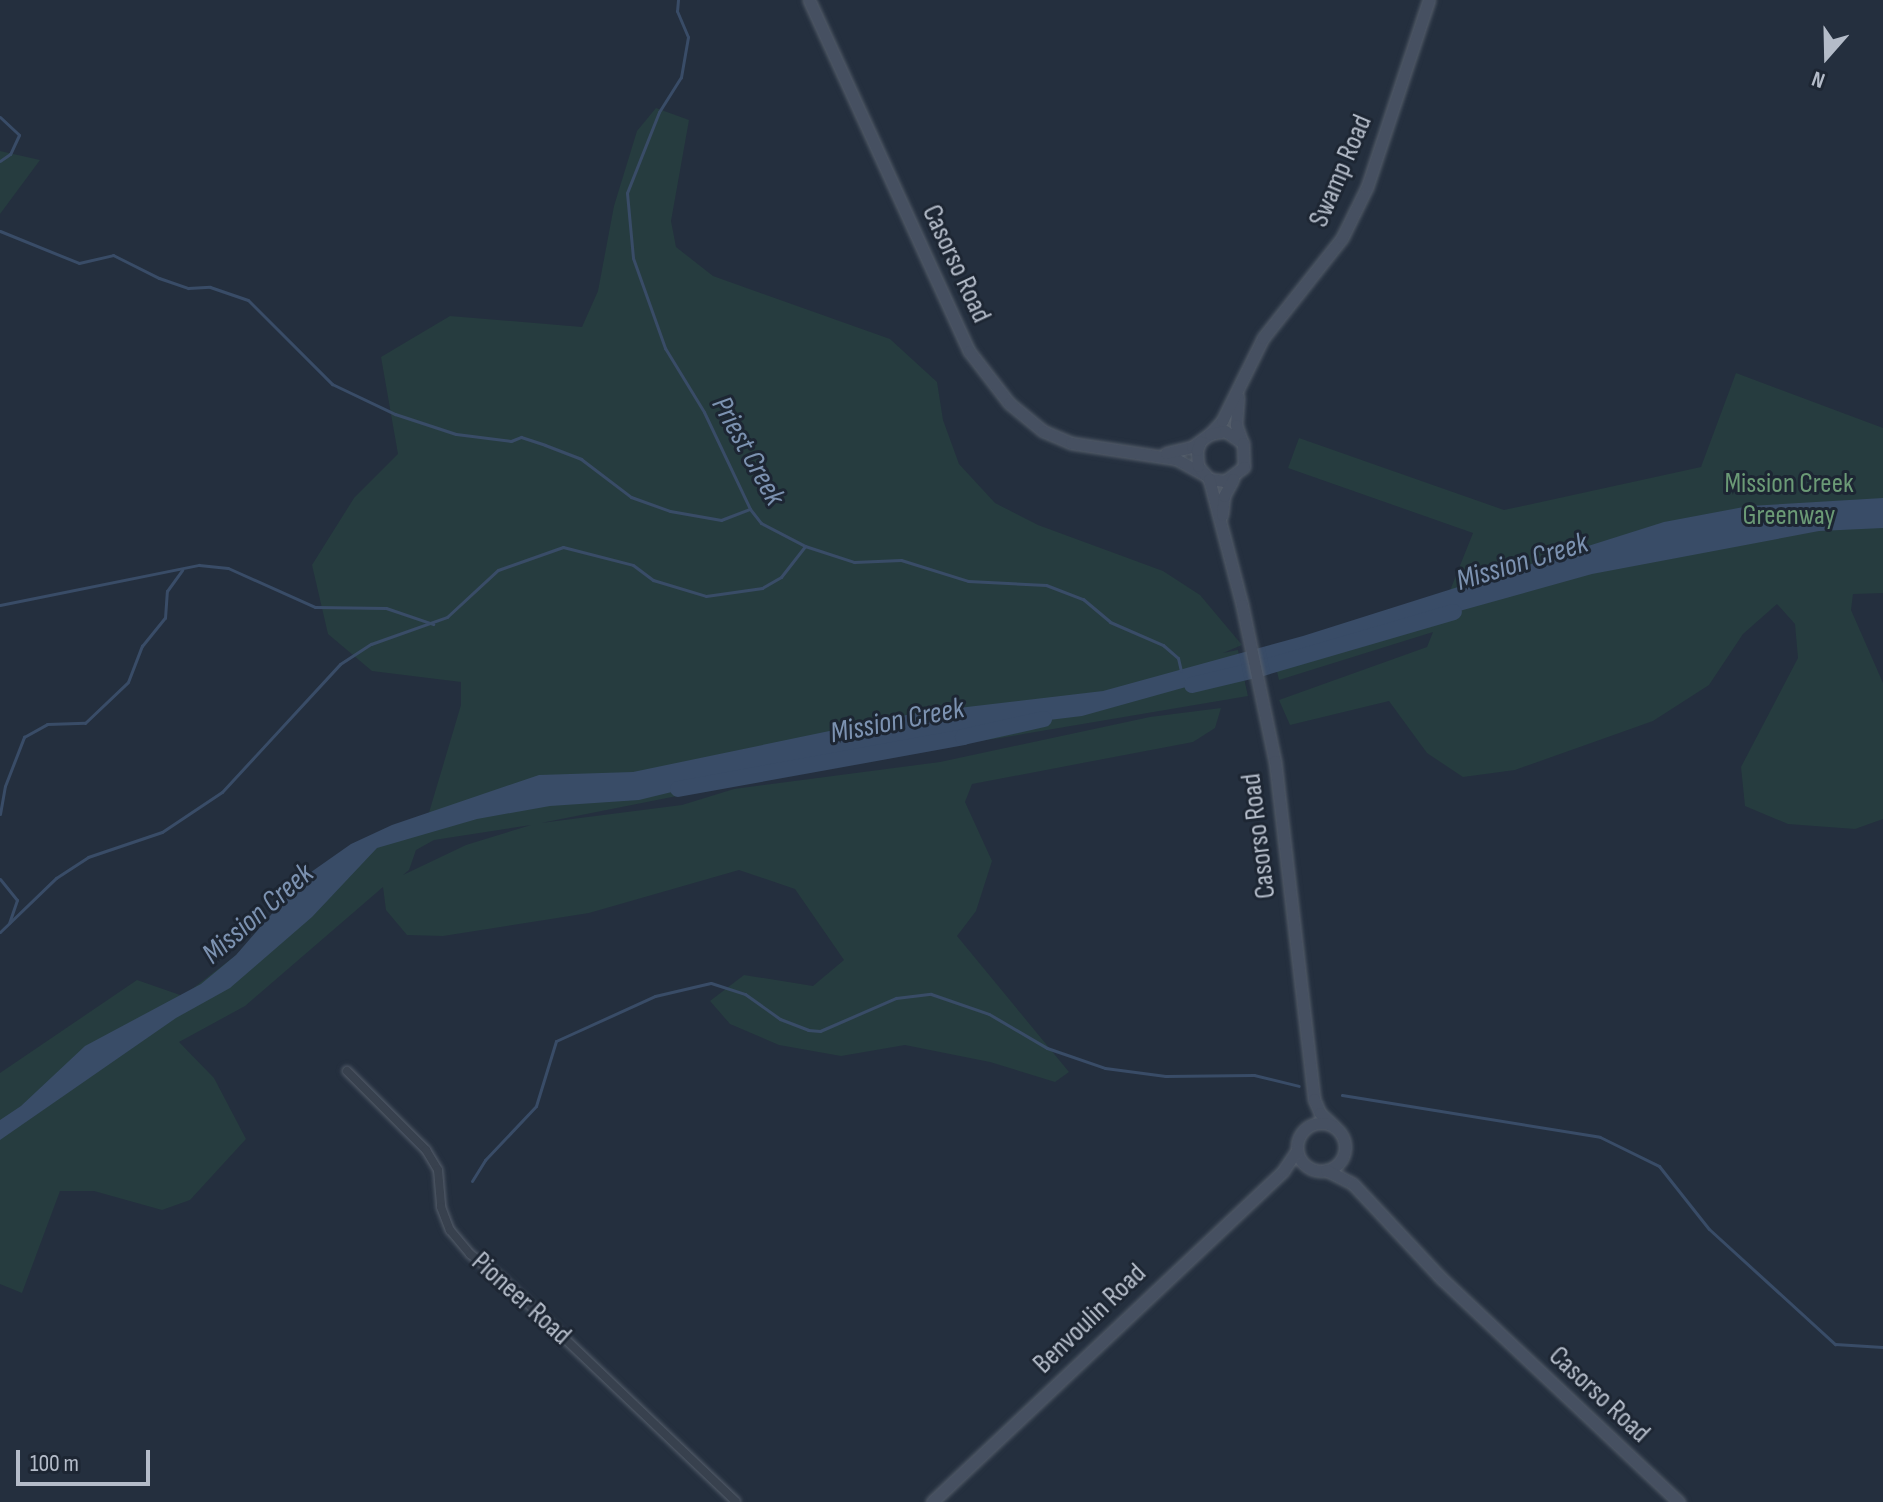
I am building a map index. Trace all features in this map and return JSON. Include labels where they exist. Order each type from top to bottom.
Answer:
[{"type":"main road","name":"Casorso Road","points":[[809,0],[969,351],[993,384],[1009,403],[1044,432],[1091,448],[1189,463],[1206,476],[1222,523],[1275,761],[1314,1099],[1320,1113],[1334,1126]]},
{"type":"main road","name":"Swamp Road","points":[[1205,438],[1222,421],[1263,338],[1342,238],[1367,187],[1429,0]]},
{"type":"main road","name":"Swamp Road","points":[[1241,385],[1236,425],[1243,443]]},
{"type":"main road","points":[[1232,433],[1243,443],[1247,459],[1233,479],[1206,476],[1196,458],[1205,438],[1232,433]]},
{"type":"main road","name":"Casorso Road","points":[[1146,454],[1175,452],[1205,438]]},
{"type":"main road","name":"Casorso Road","points":[[1222,523],[1224,496],[1233,479]]},
{"type":"main road","name":"Casorso Road","points":[[1304,1129],[1314,1099]]},
{"type":"main road","points":[[1283,1171],[1326,1170],[1343,1155],[1343,1139],[1334,1126],[1319,1123],[1304,1129],[1297,1150],[1311,1169]]},
{"type":"main road","name":"Benvoulin Road","points":[[932,1502],[1283,1171],[1297,1150]]},
{"type":"main road","name":"Casorso Road","points":[[1343,1155],[1353,1184]]},
{"type":"main road","name":"Casorso Road","points":[[1326,1170],[1353,1184],[1441,1278],[1679,1502]]},
{"type":"street","name":"Pioneer Road","points":[[347,1071],[426,1150],[438,1170],[441,1207],[450,1230],[470,1254],[499,1276],[736,1502]]},
{"type":"green space","points":[[656,108],[689,120],[671,221],[676,247],[713,276],[890,339],[937,382],[943,420],[959,464],[995,503],[1038,525],[1163,571],[1200,595],[1242,645],[1223,653],[1238,650],[1248,696],[1000,738],[784,769],[677,796],[541,823],[682,805],[734,789],[940,762],[1150,717],[1221,708],[1215,728],[1193,742],[972,784],[965,802],[992,861],[976,911],[957,936],[1069,1072],[1055,1082],[990,1062],[905,1045],[841,1056],[779,1045],[730,1024],[710,1001],[744,975],[813,986],[844,960],[795,889],[739,870],[589,913],[443,936],[407,935],[386,910],[383,887],[245,1006],[179,1042],[214,1078],[246,1139],[190,1200],[162,1210],[94,1191],[60,1191],[22,1293],[0,1284],[0,1073],[137,980],[183,996],[413,819],[428,816],[461,705],[461,682],[372,671],[328,634],[312,565],[354,498],[398,454],[381,357],[450,316],[582,327],[598,291],[614,206],[637,131]],"holes":[[[531,825],[466,845],[403,875],[409,870],[416,850],[434,840]]]},
{"type":"green space","points":[[0,151],[40,160],[0,214]]},
{"type":"green space","name":"Mission Creek Greenway","points":[[1736,373],[1883,428],[1883,593],[1853,594],[1851,610],[1883,683],[1883,819],[1855,829],[1788,824],[1745,806],[1741,767],[1798,658],[1795,624],[1777,604],[1743,634],[1709,685],[1653,721],[1515,770],[1463,777],[1427,753],[1389,701],[1290,725],[1279,700],[1427,647],[1433,632],[1279,680],[1272,651],[1449,593],[1473,533],[1288,468],[1299,438],[1504,510],[1701,467]]},
{"type":"water","name":"Mission Creek","points":[[1883,498],[1883,528],[1819,531],[1592,574],[1082,716],[974,729],[889,750],[795,762],[639,800],[550,806],[477,819],[377,848],[312,917],[230,988],[176,1018],[0,1140],[0,1120],[21,1106],[85,1046],[201,984],[236,955],[304,877],[351,844],[392,825],[539,775],[633,772],[916,713],[1103,691],[1303,636],[1664,522],[1749,506]]},
{"type":"waterway","name":"Priest Creek","points":[[678,0],[677,11],[688,37],[681,77],[659,112],[627,193],[633,258],[665,348],[704,412],[750,509],[761,523],[805,546],[854,562],[901,560],[968,581],[1046,585],[1083,599],[1110,622],[1163,645],[1178,658],[1181,671]]},
{"type":"waterway","points":[[0,117],[19,135],[10,154],[0,161]]},
{"type":"waterway","points":[[0,231],[79,263],[113,255],[159,278],[188,288],[210,287],[248,300],[332,384],[395,414],[456,434],[511,441],[521,437],[545,445],[581,459],[631,497],[670,511],[721,520],[750,509]]},
{"type":"waterway","points":[[0,932],[56,878],[88,857],[162,832],[222,792],[340,664],[371,644],[447,617],[498,570],[563,547],[633,565],[653,580],[706,596],[762,588],[781,577],[805,546]]},
{"type":"waterway","points":[[0,605],[199,565],[228,568],[315,607],[386,608],[433,624]]},
{"type":"waterway","points":[[0,814],[5,786],[24,737],[47,724],[85,723],[128,682],[142,646],[165,618],[167,591],[182,570]]},
{"type":"waterway","name":"Mission Creek","points":[[1192,685],[1259,669],[1454,612]]},
{"type":"waterway","name":"Mission Creek","points":[[678,789],[963,737],[1044,719]]},
{"type":"waterway","points":[[0,879],[17,900],[9,923]]},
{"type":"waterway","points":[[472,1181],[485,1160],[536,1106],[556,1041],[655,996],[711,983],[745,994],[780,1019],[808,1030],[820,1031],[896,998],[931,994],[989,1014],[1047,1048],[1105,1068],[1165,1076],[1254,1075],[1299,1086]]},
{"type":"waterway","points":[[1342,1095],[1600,1137],[1659,1166],[1709,1229],[1835,1344],[1883,1347]]}]
